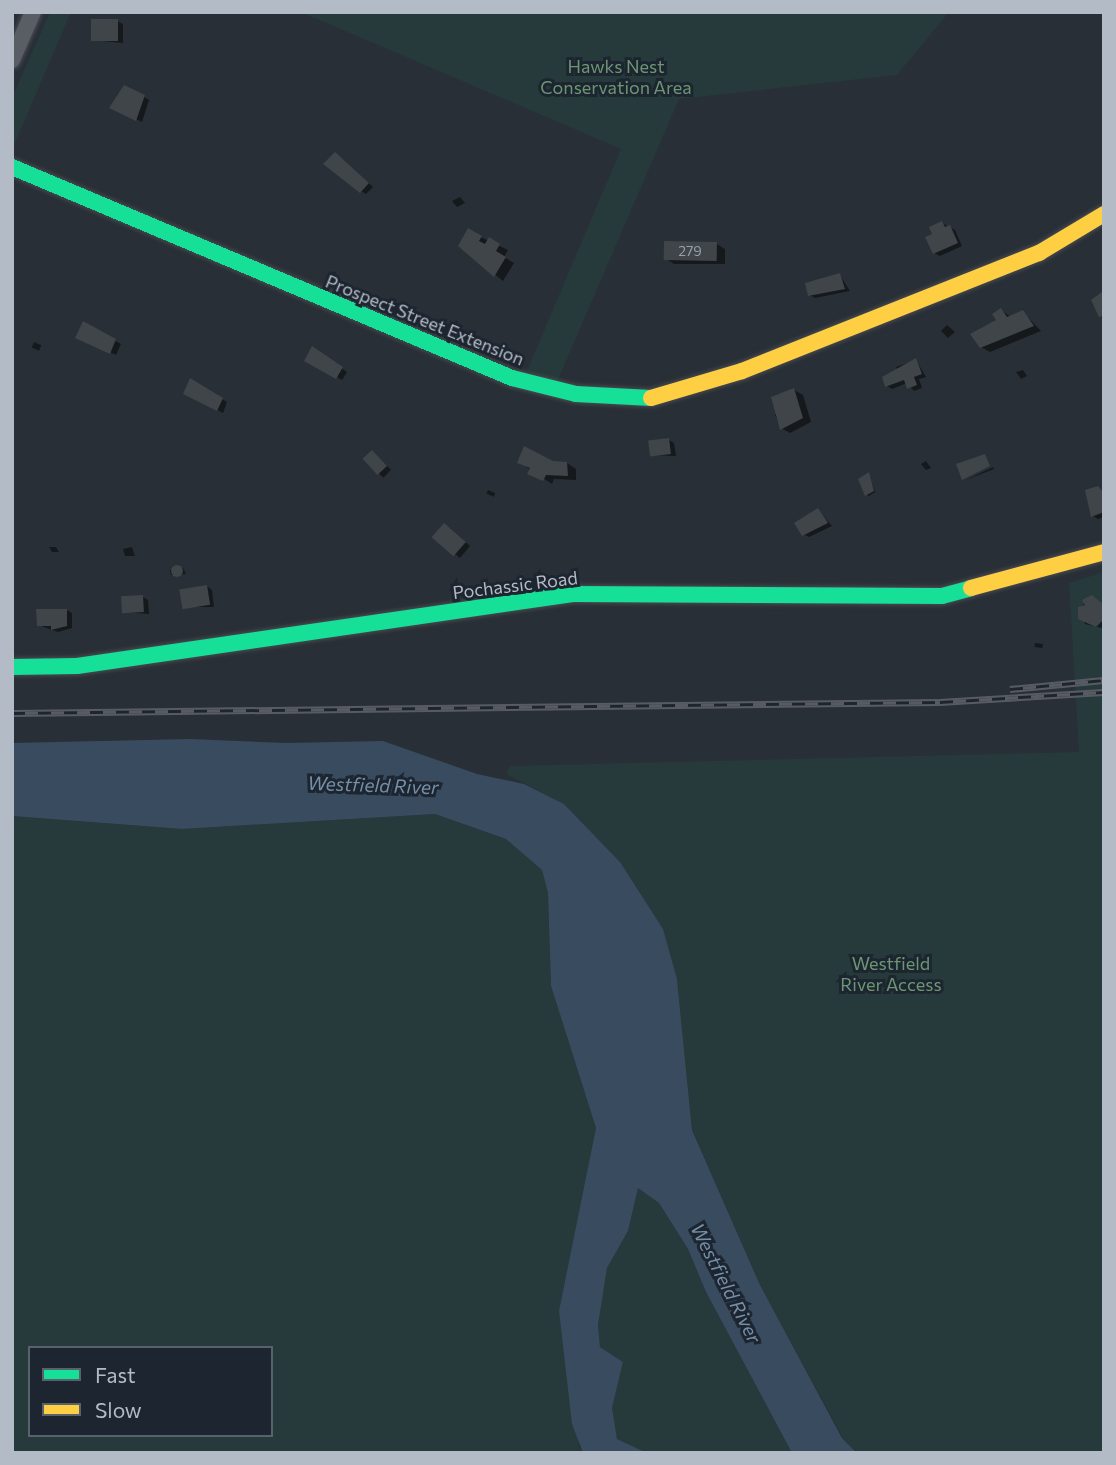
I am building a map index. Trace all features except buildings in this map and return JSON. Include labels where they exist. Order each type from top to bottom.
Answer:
[{"type":"street","points":[[12,60],[33,12]]},
{"type":"street","name":"Prospect Street Extension","points":[[12,167],[512,378],[576,394],[648,399],[742,371],[1040,253],[1104,214]]},
{"type":"street","name":"Pochassic Road","points":[[12,667],[77,666],[573,594],[942,596],[1104,552]]},
{"type":"green space","points":[[50,12],[71,12],[12,150],[12,97]]},
{"type":"green space","name":"Hawks Nest Conservation Area","points":[[301,12],[949,12],[897,75],[679,99],[557,382],[527,371],[621,149]]},
{"type":"green space","name":"Westfield River Access","points":[[1104,572],[1104,1453],[857,1453],[843,1438],[760,1285],[692,1129],[677,979],[620,862],[564,804],[506,774],[510,766],[1079,752],[1069,583]]},
{"type":"green space","points":[[435,814],[506,839],[542,870],[548,893],[551,986],[596,1128],[578,1444],[583,1453],[12,1453],[12,816],[182,829]]},
{"type":"green space","points":[[638,1187],[659,1203],[688,1249],[706,1292],[792,1453],[647,1453],[617,1439],[612,1408],[623,1362],[600,1347],[598,1325],[607,1268],[628,1231]]},
{"type":"water","name":"Westfield River","points":[[190,739],[286,743],[383,741],[477,774],[524,784],[564,804],[620,862],[663,929],[677,979],[692,1130],[760,1285],[842,1438],[857,1453],[792,1453],[706,1292],[688,1249],[659,1203],[638,1188],[628,1231],[607,1268],[598,1325],[600,1347],[623,1362],[612,1408],[617,1439],[647,1453],[583,1453],[572,1424],[559,1311],[596,1128],[551,986],[548,893],[542,870],[506,839],[435,814],[182,829],[12,816],[12,743]]},
{"type":"railway","points":[[1010,689],[1104,680]]},
{"type":"railway","points":[[12,713],[940,702],[1104,692]]},
{"type":"traffic: fast","points":[[12,167],[512,378],[576,394],[651,398]]},
{"type":"traffic: fast","points":[[12,667],[77,666],[573,594],[942,596],[971,588]]},
{"type":"traffic: slow","points":[[651,398],[742,371],[1039,253],[1104,214]]},
{"type":"traffic: slow","points":[[971,588],[1104,552]]}]
